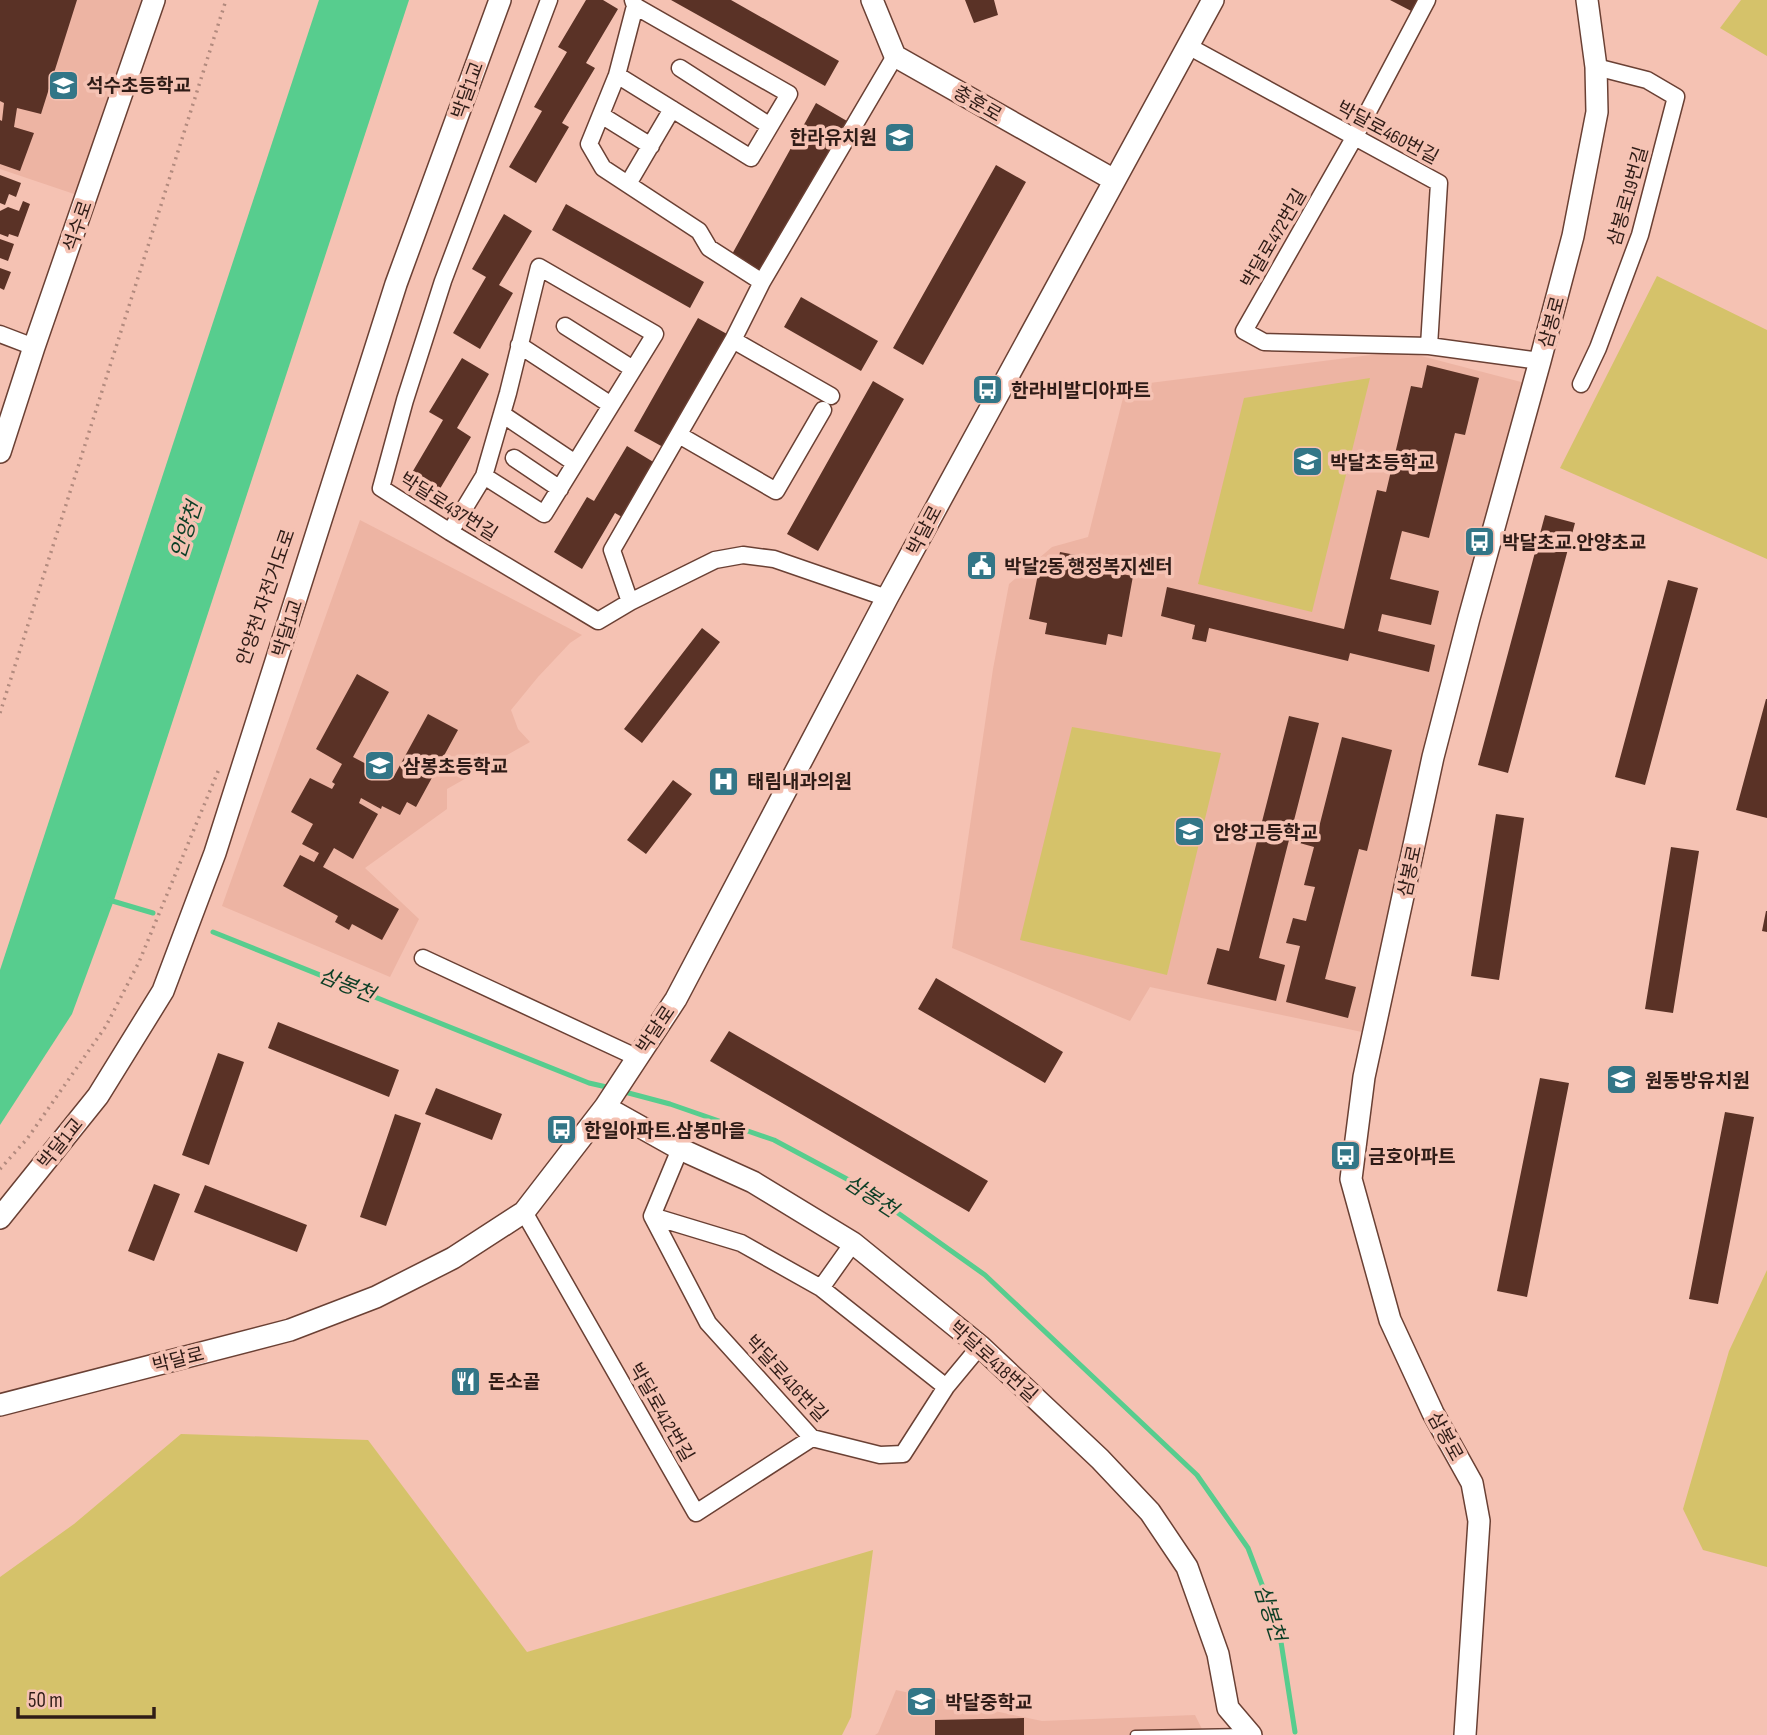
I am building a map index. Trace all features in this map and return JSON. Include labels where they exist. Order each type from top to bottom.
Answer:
[{"type":"street","name":"석수로","points":[[0,452],[154,0]]},
{"type":"street","name":"박달1교","points":[[0,1217],[97,1096],[163,990],[215,853],[396,284],[500,0]]},
{"type":"street","name":"박달로437번길","points":[[548,0],[443,282],[405,400],[381,488],[598,621],[715,560],[743,555],[774,559],[887,598]]},
{"type":"street","points":[[630,602],[612,550],[733,340],[762,282],[895,57],[873,0]]},
{"type":"street","name":"박달로","points":[[0,1405],[290,1330],[376,1297],[453,1258],[524,1212],[608,1103],[676,999],[887,598],[1213,0]]},
{"type":"street","name":"박달로472번길","points":[[1427,0],[1354,138],[1244,331],[1264,342],[1429,345]]},
{"type":"street","name":"삼봉로","points":[[1465,1735],[1479,1521],[1472,1483],[1433,1413],[1390,1320],[1351,1179],[1364,1077],[1433,757],[1573,236],[1597,112],[1596,66],[1587,0]]},
{"type":"street","points":[[617,75],[751,158],[789,94],[634,3],[617,75],[589,144],[603,167],[699,230],[709,248],[762,282]]},
{"type":"street","name":"박달로460번길","points":[[1188,46],[1439,183],[1429,345]]},
{"type":"street","name":"충훈로","points":[[895,57],[1114,180]]},
{"type":"street","name":"삼봉로19번길","points":[[1581,384],[1598,348],[1640,235],[1676,97],[1647,80],[1596,66]]},
{"type":"street","points":[[680,68],[770,126]]},
{"type":"street","points":[[628,184],[672,109]]},
{"type":"street","points":[[601,115],[650,146]]},
{"type":"street","points":[[450,532],[484,476],[539,267],[655,334],[544,514],[484,476]]},
{"type":"street","points":[[565,326],[633,369]]},
{"type":"street","points":[[0,334],[34,347]]},
{"type":"street","points":[[679,435],[776,491],[827,403],[733,340]]},
{"type":"street","points":[[519,345],[611,405]]},
{"type":"street","points":[[1429,345],[1541,361]]},
{"type":"street","points":[[502,414],[575,463]]},
{"type":"street","points":[[514,458],[560,489]]},
{"type":"street","points":[[424,958],[636,1059]]},
{"type":"street","name":"박달로418번길","points":[[608,1103],[680,1149],[752,1182],[853,1243],[980,1346],[1100,1459],[1150,1512],[1187,1567],[1218,1654],[1228,1708],[1250,1734]]},
{"type":"street","points":[[680,1149],[652,1216],[741,1243],[821,1288],[946,1387]]},
{"type":"street","name":"박달로412번길","points":[[524,1212],[696,1513],[812,1438]]},
{"type":"street","name":"박달로416번길","points":[[652,1216],[708,1323],[812,1438],[880,1455],[903,1454],[946,1387],[980,1346]]},
{"type":"street","points":[[821,1288],[853,1243]]},
{"type":"lane","points":[[1135,1735],[1250,1734]]},
{"type":"path","points":[[0,713],[226,0]]},
{"type":"path","points":[[0,1169],[27,1139],[106,1026],[139,962],[221,764]]},
{"type":"shaded area","name":"석수초등학교","points":[[0,0],[154,0],[86,198],[0,169]]},
{"type":"shaded area","points":[[1741,0],[1767,0],[1767,56],[1720,28]]},
{"type":"shaded area","points":[[1657,276],[1767,330],[1767,559],[1560,468]]},
{"type":"shaded area","points":[[1402,351],[1529,384],[1438,716],[1362,1032],[1150,987],[1130,1021],[952,948],[993,669],[1009,584],[1052,547],[1088,537],[1126,386]]},
{"type":"shaded area","points":[[1370,378],[1312,612],[1198,584],[1244,398]]},
{"type":"shaded area","name":"삼봉초등학교","points":[[360,520],[582,635],[570,643],[511,710],[518,729],[530,742],[447,789],[447,809],[365,868],[419,919],[390,977],[222,906]]},
{"type":"shaded area","points":[[1072,727],[1221,753],[1167,975],[1020,940]]},
{"type":"shaded area","points":[[1767,1270],[1767,1567],[1703,1550],[1683,1509],[1729,1351]]},
{"type":"shaded area","points":[[181,1434],[368,1440],[527,1652],[873,1550],[851,1717],[842,1735],[0,1735],[0,1577],[74,1524]]},
{"type":"shaded area","name":"박달중학교","points":[[896,1690],[1042,1721],[1195,1715],[1205,1735],[875,1735]]},
{"type":"water","name":"안양천","points":[[319,0],[409,0],[114,900],[72,1014],[0,1125],[0,970]]},
{"type":"building","points":[[0,0],[77,0],[41,114],[17,108],[14,127],[34,133],[20,171],[0,164],[0,120],[2,121],[4,103],[0,101]]},
{"type":"building","points":[[586,0],[603,0],[618,9],[586,63],[595,68],[562,123],[569,127],[536,183],[509,167],[542,111],[534,107],[567,52],[558,47]]},
{"type":"building","points":[[671,0],[731,0],[839,61],[825,86]]},
{"type":"building","points":[[965,0],[994,0],[998,15],[974,23]]},
{"type":"building","points":[[1390,0],[1427,0],[1419,15]]},
{"type":"building","points":[[816,103],[847,121],[761,273],[731,256]]},
{"type":"building","points":[[996,165],[1026,182],[923,365],[893,348]]},
{"type":"building","points":[[0,175],[21,183],[16,197],[9,194],[5,205],[0,203]]},
{"type":"building","points":[[23,201],[30,204],[18,237],[0,234],[0,211],[8,207],[19,211]]},
{"type":"building","points":[[566,204],[704,282],[690,308],[552,230]]},
{"type":"building","points":[[504,214],[532,231],[499,285],[513,293],[480,349],[453,333],[486,277],[472,269]]},
{"type":"building","points":[[0,239],[14,244],[8,261],[0,258]]},
{"type":"building","points":[[0,268],[11,272],[4,290],[0,288]]},
{"type":"building","points":[[801,297],[878,341],[861,371],[784,327]]},
{"type":"building","points":[[698,318],[727,334],[663,447],[634,431]]},
{"type":"building","points":[[462,358],[489,374],[457,428],[471,437],[438,492],[410,476],[443,420],[429,412]]},
{"type":"building","points":[[1427,365],[1479,378],[1465,435],[1455,433],[1429,538],[1402,531],[1390,579],[1439,591],[1431,625],[1382,614],[1378,631],[1435,645],[1429,672],[1350,653],[1348,661],[1209,628],[1206,642],[1192,639],[1195,625],[1161,616],[1167,587],[1344,629],[1377,490],[1386,492],[1411,386],[1422,388]]},
{"type":"building","points":[[873,381],[904,399],[818,551],[787,534]]},
{"type":"building","points":[[627,446],[655,463],[622,517],[615,513],[582,569],[554,552],[587,497],[594,501]]},
{"type":"building","points":[[1545,515],[1575,523],[1508,773],[1478,765]]},
{"type":"building","points":[[1060,552],[1118,563],[1116,573],[1133,576],[1122,637],[1108,634],[1106,645],[1045,634],[1047,623],[1029,619],[1041,559],[1058,562]]},
{"type":"building","points":[[1668,580],[1698,588],[1645,785],[1615,777]]},
{"type":"building","points":[[702,628],[720,642],[642,743],[624,729]]},
{"type":"building","points":[[357,674],[389,692],[353,757],[393,778],[428,714],[458,730],[416,807],[407,802],[400,815],[361,798],[359,803],[378,814],[353,859],[334,848],[323,867],[399,909],[382,940],[352,924],[349,930],[335,922],[338,916],[283,886],[300,855],[314,862],[319,853],[302,844],[313,824],[291,812],[310,778],[332,789],[335,784],[332,782],[342,764],[316,749]]},
{"type":"building","points":[[1767,699],[1767,818],[1736,810]]},
{"type":"building","points":[[1289,716],[1319,723],[1291,832],[1316,839],[1342,737],[1392,750],[1367,851],[1359,849],[1325,979],[1356,987],[1348,1018],[1286,1002],[1300,946],[1286,943],[1293,918],[1306,921],[1315,887],[1304,885],[1314,847],[1289,840],[1259,958],[1285,965],[1276,1001],[1207,984],[1217,948],[1229,951]]},
{"type":"building","points":[[673,780],[692,794],[646,854],[627,840]]},
{"type":"building","points":[[1496,814],[1524,818],[1499,980],[1471,976]]},
{"type":"building","points":[[1671,847],[1699,851],[1673,1013],[1645,1009]]},
{"type":"building","points":[[1767,911],[1767,932],[1762,931]]},
{"type":"building","points":[[936,978],[1063,1052],[1045,1083],[918,1009]]},
{"type":"building","points":[[278,1022],[399,1070],[389,1097],[268,1048]]},
{"type":"building","points":[[729,1031],[988,1181],[969,1212],[710,1061]]},
{"type":"building","points":[[218,1053],[244,1062],[209,1165],[182,1155]]},
{"type":"building","points":[[1540,1078],[1569,1083],[1527,1297],[1497,1291]]},
{"type":"building","points":[[436,1088],[502,1114],[492,1140],[425,1114]]},
{"type":"building","points":[[1725,1112],[1754,1117],[1718,1304],[1689,1299]]},
{"type":"building","points":[[395,1114],[421,1123],[386,1226],[360,1217]]},
{"type":"building","points":[[154,1184],[180,1194],[154,1261],[128,1251]]},
{"type":"building","points":[[205,1185],[307,1225],[297,1252],[194,1212]]},
{"type":"building","points":[[1024,1718],[1024,1735],[935,1735],[935,1720]]},
{"type":"waterway","name":"삼봉천","points":[[109,900],[153,913]]},
{"type":"waterway","name":"삼봉천","points":[[213,932],[589,1083],[611,1088]]},
{"type":"waterway","name":"삼봉천","points":[[621,1091],[670,1104],[774,1140],[860,1186],[985,1275],[1197,1475],[1248,1548],[1279,1629],[1295,1732]]},
{"type":"place","name":"석수초등학교","points":[[63,85]]},
{"type":"place","name":"한라유치원","points":[[900,137]]},
{"type":"place","name":"한라비발디아파트","points":[[988,390]]},
{"type":"place","name":"박달초등학교","points":[[1307,462]]},
{"type":"place","name":"박달초교.안양초교","points":[[1479,542]]},
{"type":"place","name":"박달2동 행정복지센터","points":[[981,566]]},
{"type":"place","name":"삼봉초등학교","points":[[380,766]]},
{"type":"place","name":"태림내과의원","points":[[724,781]]},
{"type":"place","name":"안양고등학교","points":[[1190,832]]},
{"type":"place","name":"원동방유치원","points":[[1622,1080]]},
{"type":"place","name":"한일아파트.삼봉마을","points":[[561,1130]]},
{"type":"place","name":"금호아파트","points":[[1345,1156]]},
{"type":"place","name":"돈소골","points":[[465,1381]]},
{"type":"place","name":"박달중학교","points":[[922,1702]]}]
